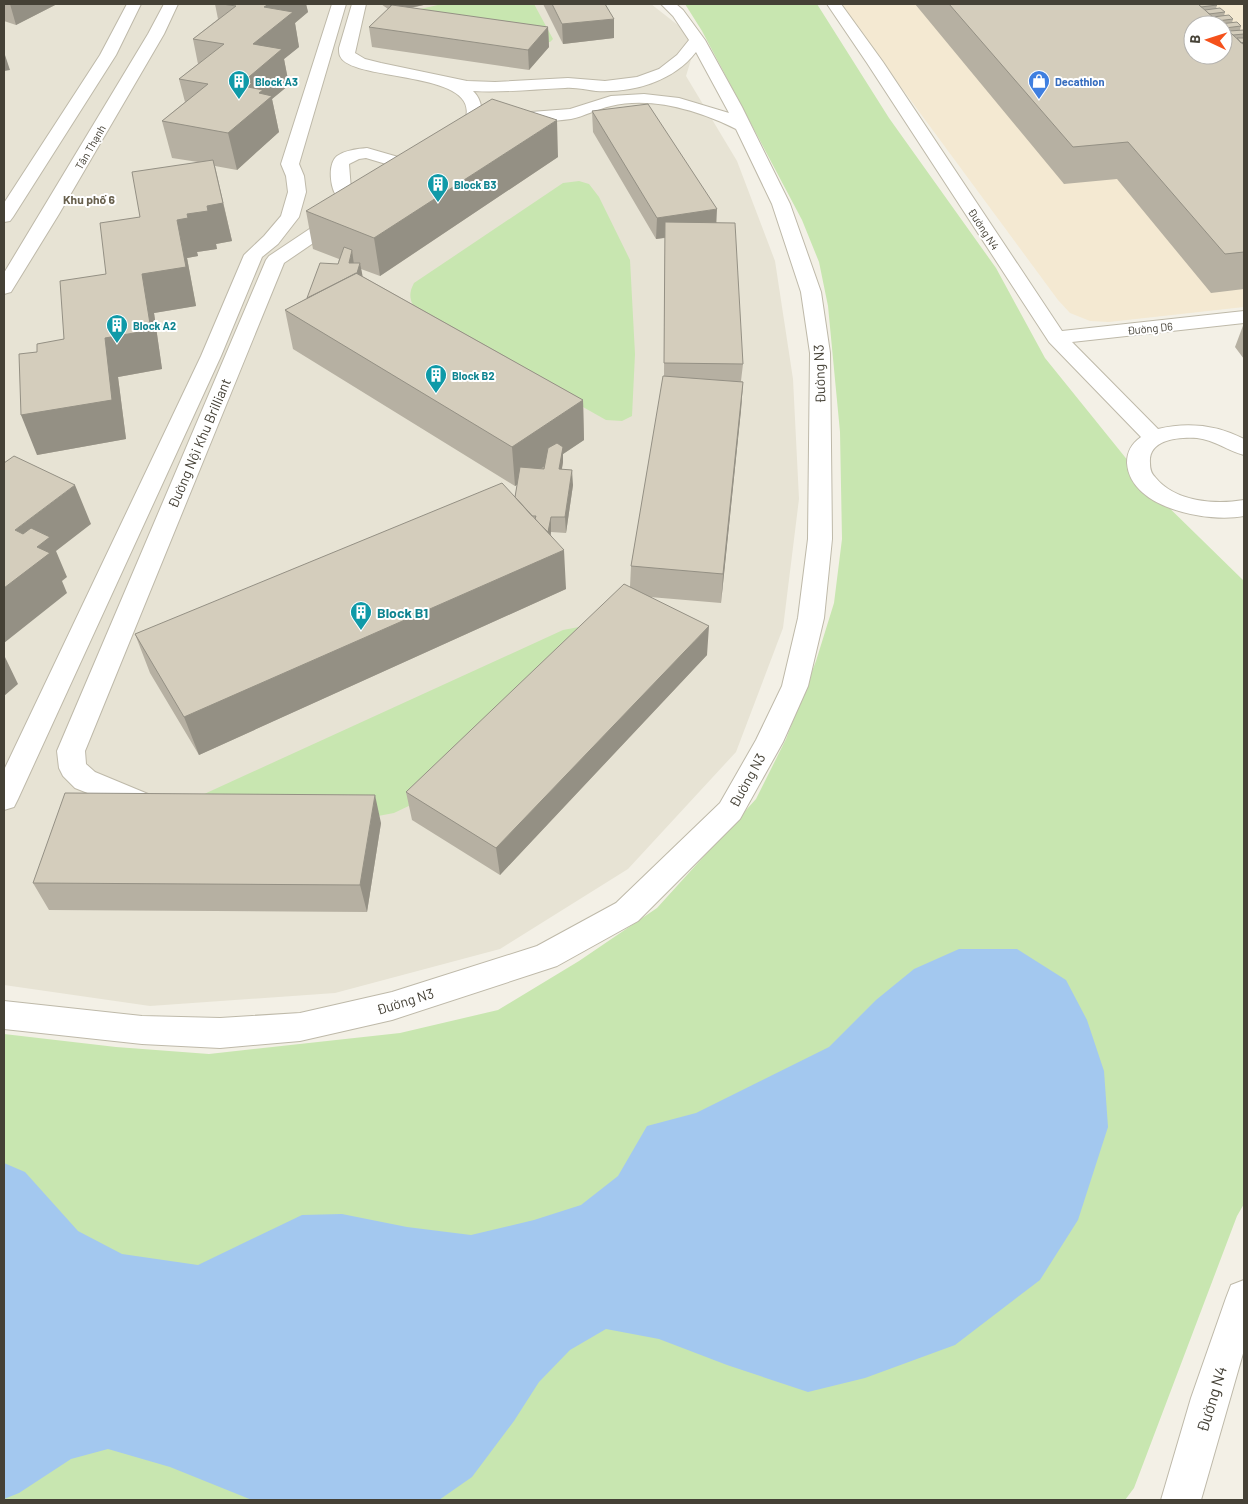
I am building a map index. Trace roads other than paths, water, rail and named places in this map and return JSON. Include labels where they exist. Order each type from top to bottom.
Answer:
[{"type":"street","points":[[4,217],[108,55],[134,4]]},
{"type":"street","name":"Tân Thạnh","points":[[4,288],[156,34],[171,4]]},
{"type":"street","points":[[4,799],[211,356],[254,255],[271,240],[290,217],[297,192],[295,176],[290,164],[339,4]]},
{"type":"street","points":[[359,4],[347,48],[347,55],[353,60],[380,68],[453,84],[495,88],[563,82],[601,86],[624,84],[663,73],[683,58],[697,40]]},
{"type":"street","name":"Đường N3","points":[[4,1015],[142,1030],[220,1033],[300,1027],[392,1006],[546,957],[627,912],[730,811],[769,742],[795,686],[811,618],[820,529],[820,353],[811,292],[781,204],[743,126],[697,40],[678,13],[668,4]]},
{"type":"street","name":"Đường N4","points":[[834,4],[875,62],[1056,338],[1154,438]]},
{"type":"street","points":[[453,84],[469,93],[474,106],[485,118],[496,120]]},
{"type":"street","points":[[587,85],[595,88],[601,95],[599,103],[594,107]]},
{"type":"street","points":[[474,106],[481,93],[495,88]]},
{"type":"street","name":"Đường Nội Khu Brilliant","points":[[138,802],[85,780],[74,768],[71,751],[276,260],[478,124],[496,120],[577,113],[601,103],[624,100],[662,102],[713,112],[743,126]]},
{"type":"street","name":"Đường Nội Khu Brilliant","points":[[463,133],[472,124],[474,106]]},
{"type":"street","points":[[376,192],[346,196],[342,190],[340,164],[343,160],[356,154],[428,157]]},
{"type":"street","name":"Đường D6","points":[[1056,338],[1244,318]]},
{"type":"street","points":[[1241,513],[1197,509],[1176,503],[1159,493],[1146,481],[1138,468],[1138,454],[1145,443],[1154,438],[1177,431],[1219,436],[1244,448]]},
{"type":"street","name":"Đường N4","points":[[1181,1500],[1206,1414],[1244,1298]]},
{"type":"water","points":[[959,949],[1017,949],[1066,980],[1087,1020],[1104,1071],[1108,1127],[1078,1220],[1040,1280],[955,1345],[865,1378],[808,1392],[727,1365],[659,1339],[606,1329],[570,1350],[539,1382],[514,1421],[472,1477],[439,1500],[252,1500],[170,1467],[108,1449],[71,1459],[19,1493],[4,1499],[4,1163],[25,1172],[78,1231],[122,1254],[198,1265],[302,1215],[342,1214],[407,1227],[471,1235],[534,1220],[581,1205],[618,1176],[647,1126],[696,1113],[829,1047],[876,1000],[914,969]]},
{"type":"place","name":"Block A3","points":[[239,100]]},
{"type":"place","name":"Decathlon","points":[[1039,100]]},
{"type":"place","name":"Block B3","points":[[438,203]]},
{"type":"place","name":"Block A2","points":[[117,344]]},
{"type":"place","name":"Block B2","points":[[436,394]]},
{"type":"place","name":"Block B1","points":[[361,631]]},
{"type":"district","name":"Khu phố 6","points":[[89,199]]}]
